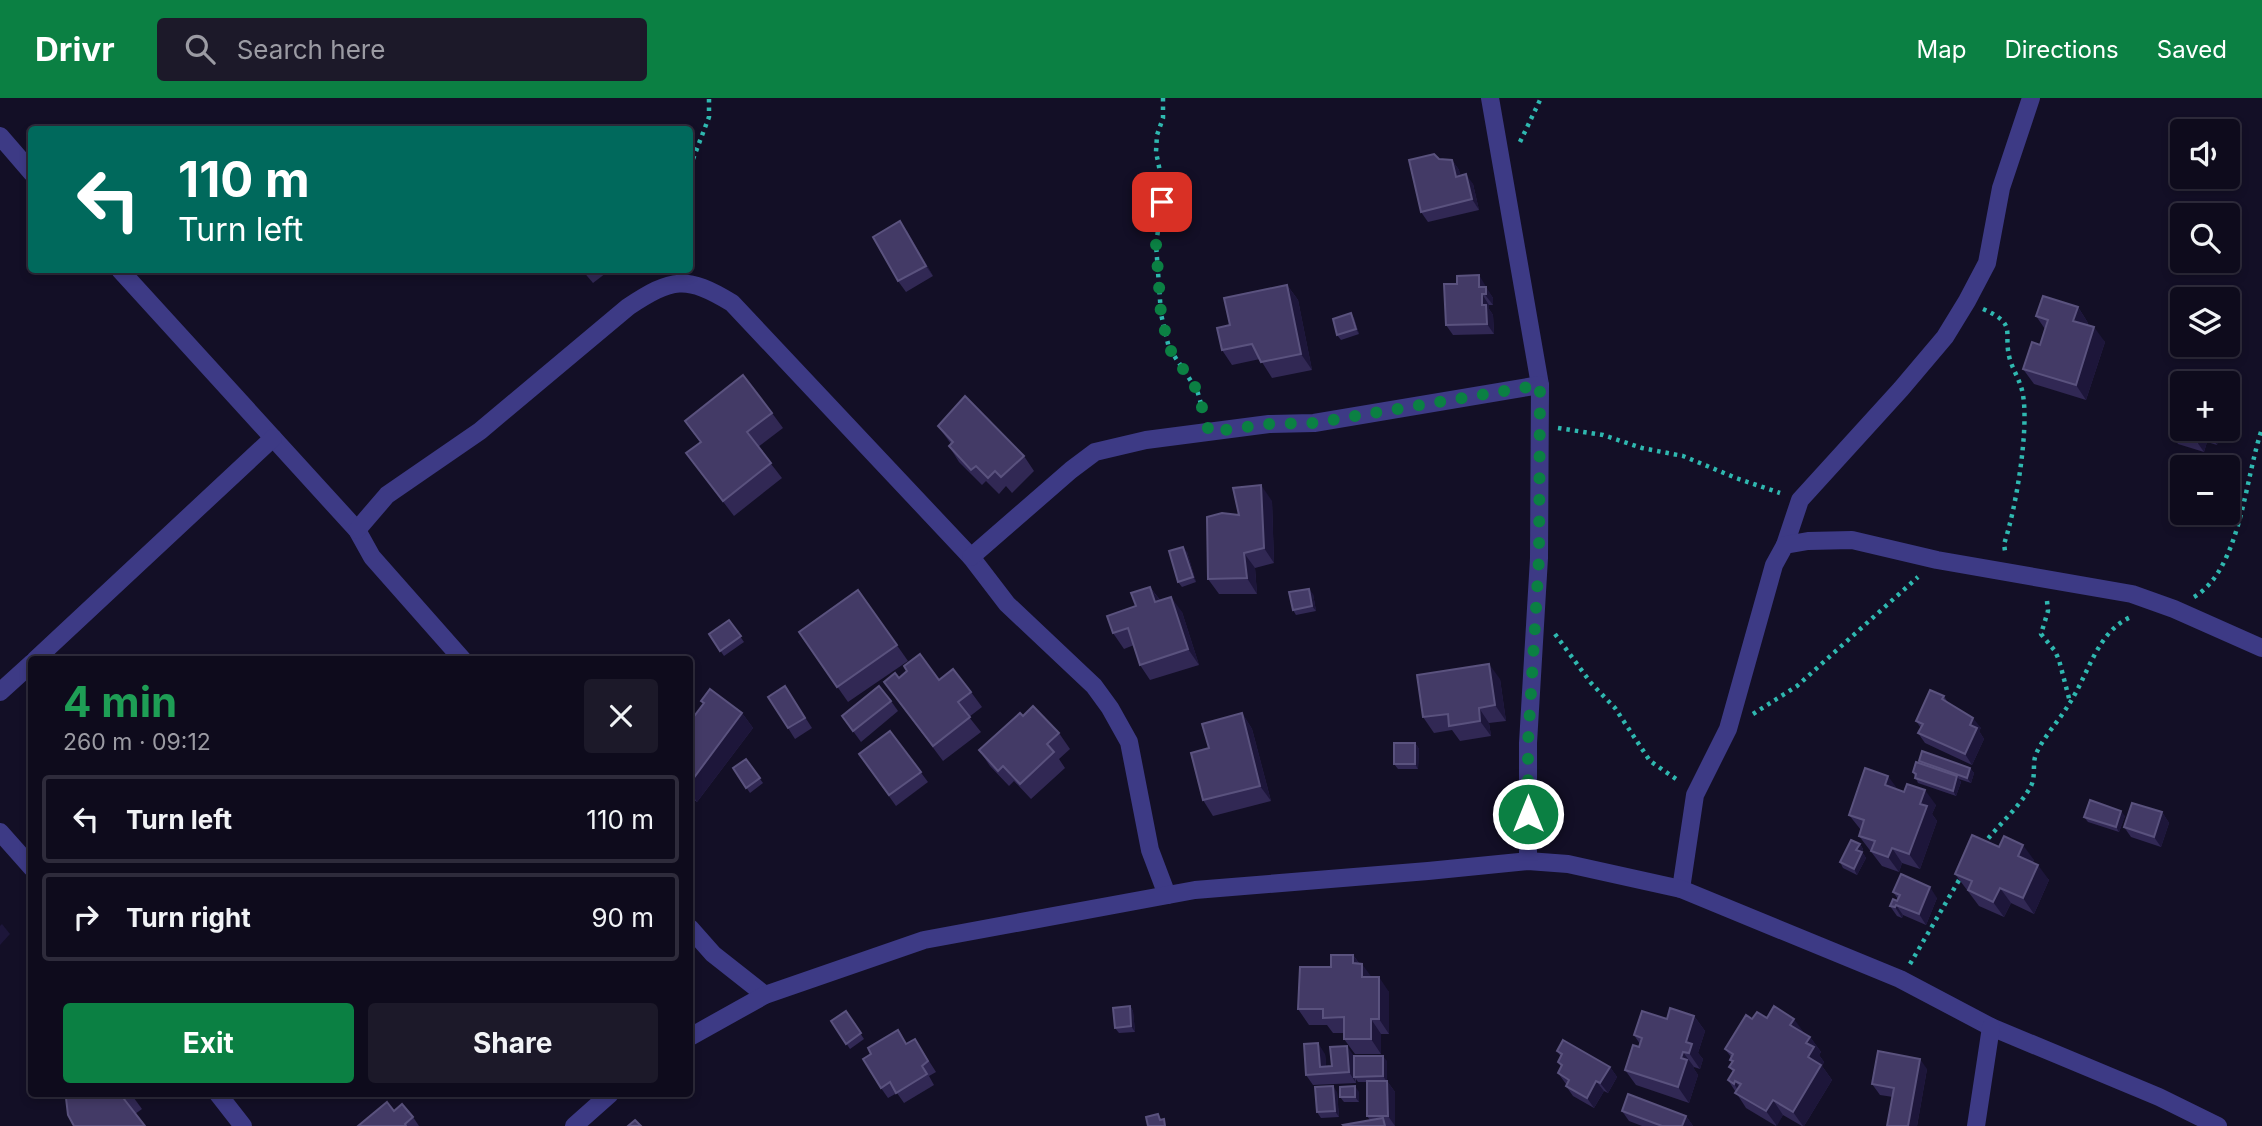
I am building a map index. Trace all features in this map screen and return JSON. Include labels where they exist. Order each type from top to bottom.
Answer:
[{"type":"street","points":[[1490,98],[1540,385],[1537,609],[1528,743],[1528,861]]},
{"type":"street","points":[[1681,889],[1696,795],[1728,729],[1774,565],[1785,545],[1800,500],[1910,379],[1945,337],[1967,302],[1987,263],[2001,188],[2031,98]]},
{"type":"street","points":[[0,136],[28,168]]},
{"type":"street","points":[[123,273],[357,530],[372,557],[459,656]]},
{"type":"street","points":[[357,530],[387,495],[480,432],[609,321],[650,293],[673,282],[705,287],[732,303],[971,557],[1007,604],[1094,686],[1129,742],[1150,850],[1167,895]]},
{"type":"street","points":[[971,557],[1095,452],[1146,440],[1269,424],[1314,423],[1540,385]]},
{"type":"street","points":[[38,656],[273,438]]},
{"type":"street","points":[[1785,545],[1808,541],[1852,540],[1937,560],[2132,594],[2174,609],[2262,648]]},
{"type":"street","points":[[0,692],[28,666]]},
{"type":"street","points":[[0,832],[28,864]]},
{"type":"street","points":[[693,1035],[765,995],[924,940],[1195,890],[1429,872],[1528,861],[1568,864],[1681,889],[1900,979],[1991,1027],[2159,1097],[2218,1126]]},
{"type":"street","points":[[693,931],[713,954],[765,995]]},
{"type":"street","points":[[1976,1126],[1991,1027]]},
{"type":"street","points":[[220,1097],[243,1126]]},
{"type":"street","points":[[574,1126],[607,1097]]},
{"type":"path","points":[[693,159],[709,117],[709,98]]},
{"type":"path","points":[[1163,98],[1163,118],[1157,135],[1156,152],[1164,191],[1156,244],[1161,314],[1169,348],[1197,390],[1209,432]]},
{"type":"path","points":[[1520,144],[1541,98]]},
{"type":"path","points":[[1967,302],[2004,321],[2009,330],[2008,351],[2011,363],[2021,382],[2024,396],[2026,421],[2009,530],[2004,544],[2015,574]]},
{"type":"path","points":[[1540,425],[1603,435],[1642,448],[1683,456],[1800,500]]},
{"type":"path","points":[[1976,854],[2031,786],[2035,772],[2034,758],[2070,703],[2097,652],[2121,621],[2141,612],[2174,609],[2203,592],[2213,580],[2224,560],[2235,529],[2262,429]]},
{"type":"path","points":[[1728,729],[1797,686],[1937,560]]},
{"type":"path","points":[[2045,598],[2048,611],[2041,634],[2059,660],[2070,703]]},
{"type":"path","points":[[1537,609],[1591,683],[1615,708],[1650,761],[1696,795]]},
{"type":"path","points":[[1900,979],[1925,942],[1963,873]]},
{"type":"building","points":[[1434,154],[1439,159],[1452,160],[1456,177],[1466,174],[1472,199],[1421,212],[1409,160]]},
{"type":"building","points":[[900,221],[926,266],[898,281],[873,237]]},
{"type":"building","points":[[1479,275],[1479,287],[1486,287],[1486,294],[1482,294],[1482,305],[1486,305],[1487,324],[1446,325],[1444,284],[1457,284],[1457,276]]},
{"type":"building","points":[[1287,285],[1301,354],[1261,362],[1252,344],[1222,350],[1217,328],[1230,325],[1224,298]]},
{"type":"building","points":[[2043,296],[2078,307],[2073,321],[2094,327],[2076,385],[2023,369],[2032,342],[2040,345],[2048,320],[2036,316]]},
{"type":"building","points":[[1351,313],[1356,329],[1337,335],[1333,319]]},
{"type":"building","points":[[743,375],[772,413],[747,432],[771,463],[723,501],[686,453],[701,442],[685,421]]},
{"type":"building","points":[[965,396],[1024,456],[1001,477],[995,471],[988,478],[976,466],[971,470],[949,446],[953,442],[938,426]]},
{"type":"building","points":[[1261,485],[1264,548],[1244,553],[1247,578],[1208,579],[1207,517],[1222,513],[1239,515],[1233,488]]},
{"type":"building","points":[[1183,547],[1193,577],[1178,582],[1169,551]]},
{"type":"building","points":[[1150,587],[1155,602],[1171,597],[1188,649],[1140,665],[1128,628],[1113,633],[1107,616],[1136,606],[1131,593]]},
{"type":"building","points":[[1309,589],[1312,606],[1293,610],[1289,592]]},
{"type":"building","points":[[858,590],[897,645],[837,687],[799,632]]},
{"type":"building","points":[[729,620],[741,636],[720,651],[709,634]]},
{"type":"building","points":[[920,654],[939,680],[953,669],[971,692],[958,702],[970,717],[933,746],[884,682],[895,673],[899,678],[907,671],[904,666]]},
{"type":"building","points":[[1489,664],[1495,705],[1479,708],[1480,721],[1449,726],[1448,714],[1423,717],[1417,675]]},
{"type":"building","points":[[785,686],[805,718],[788,728],[768,697]]},
{"type":"building","points":[[879,686],[891,701],[853,731],[842,716]]},
{"type":"building","points":[[710,689],[742,713],[693,779],[693,718],[704,703],[701,701]]},
{"type":"building","points":[[1930,690],[1944,696],[1942,699],[1973,718],[1970,725],[1977,728],[1965,754],[1918,733],[1923,724],[1916,721]]},
{"type":"building","points":[[1033,706],[1059,733],[1047,744],[1054,752],[1020,784],[1003,766],[998,771],[979,750],[1020,713],[1023,716]]},
{"type":"building","points":[[1242,713],[1260,786],[1203,800],[1191,753],[1209,748],[1202,724]]},
{"type":"building","points":[[890,731],[921,772],[889,795],[859,754]]},
{"type":"building","points":[[1394,743],[1415,743],[1415,764],[1394,764]]},
{"type":"building","points":[[1922,751],[1970,768],[1967,778],[1919,761]]},
{"type":"building","points":[[746,759],[760,778],[746,788],[733,768]]},
{"type":"building","points":[[1916,762],[1957,776],[1953,791],[1915,778],[1916,774],[1913,772]]},
{"type":"building","points":[[1865,768],[1888,776],[1885,785],[1904,792],[1907,784],[1925,790],[1920,804],[1927,806],[1909,854],[1892,848],[1888,857],[1871,851],[1875,841],[1859,836],[1864,820],[1849,815]]},
{"type":"building","points":[[2090,800],[2121,811],[2116,827],[2084,817]]},
{"type":"building","points":[[2132,803],[2162,812],[2154,837],[2124,827]]},
{"type":"building","points":[[1972,835],[1999,847],[2004,836],[2023,845],[2018,856],[2038,865],[2023,898],[2000,888],[1993,902],[1968,890],[1972,881],[1955,874]]},
{"type":"building","points":[[1851,840],[1860,844],[1856,850],[1862,852],[1854,869],[1840,862]]},
{"type":"building","points":[[1901,874],[1930,887],[1919,914],[1896,905],[1890,906],[1893,899],[1897,901],[1900,895],[1893,892]]},
{"type":"building","points":[[1331,955],[1353,955],[1353,963],[1362,964],[1362,977],[1379,977],[1379,1019],[1371,1019],[1371,1039],[1344,1039],[1344,1017],[1323,1018],[1323,1009],[1298,1009],[1300,967],[1331,967]]},
{"type":"building","points":[[1130,1006],[1131,1026],[1115,1028],[1113,1008]]},
{"type":"building","points":[[1774,1006],[1794,1019],[1790,1025],[1810,1037],[1806,1043],[1814,1047],[1808,1057],[1821,1065],[1793,1112],[1773,1100],[1766,1111],[1735,1093],[1741,1084],[1728,1080],[1734,1070],[1729,1067],[1733,1054],[1725,1049],[1746,1015],[1752,1019],[1757,1012],[1767,1018]]},
{"type":"building","points":[[1670,1008],[1694,1016],[1686,1042],[1692,1044],[1689,1053],[1683,1052],[1681,1058],[1687,1060],[1678,1087],[1625,1070],[1633,1045],[1639,1047],[1642,1038],[1634,1035],[1642,1011],[1667,1019]]},
{"type":"building","points":[[846,1011],[861,1033],[846,1044],[831,1021]]},
{"type":"building","points":[[898,1030],[906,1044],[915,1039],[928,1061],[922,1066],[927,1074],[896,1093],[890,1082],[881,1088],[863,1059],[871,1054],[868,1048]]},
{"type":"building","points":[[1563,1040],[1610,1067],[1600,1083],[1596,1081],[1587,1098],[1566,1086],[1569,1080],[1558,1073],[1562,1065],[1558,1062],[1562,1054],[1557,1051]]},
{"type":"building","points":[[1318,1043],[1320,1067],[1332,1066],[1330,1047],[1347,1046],[1349,1072],[1306,1075],[1304,1044]]},
{"type":"building","points":[[1878,1051],[1920,1059],[1908,1126],[1887,1126],[1894,1088],[1872,1084]]},
{"type":"building","points":[[1354,1056],[1383,1056],[1383,1076],[1354,1077]]},
{"type":"building","points":[[1367,1081],[1387,1081],[1388,1116],[1367,1116]]},
{"type":"building","points":[[1333,1086],[1335,1111],[1317,1112],[1315,1087]]},
{"type":"building","points":[[1355,1086],[1355,1097],[1340,1097],[1340,1087]]},
{"type":"building","points":[[1628,1094],[1686,1116],[1682,1126],[1662,1126],[1622,1111]]},
{"type":"building","points":[[127,1097],[124,1099],[145,1126],[74,1126],[68,1115],[66,1098]]},
{"type":"building","points":[[387,1102],[394,1111],[402,1104],[413,1117],[406,1126],[358,1126]]},
{"type":"building","points":[[1158,1114],[1160,1120],[1164,1119],[1165,1126],[1148,1126],[1146,1117]]},
{"type":"building","points":[[1383,1118],[1385,1126],[1343,1125]]},
{"type":"building","points":[[635,1120],[641,1126],[628,1126]]},
{"type":"route","points":[[1162,202],[1156,244],[1161,314],[1169,348],[1197,390],[1209,432],[1269,424],[1314,423],[1540,385],[1539,558],[1528,743],[1528,814]]}]
